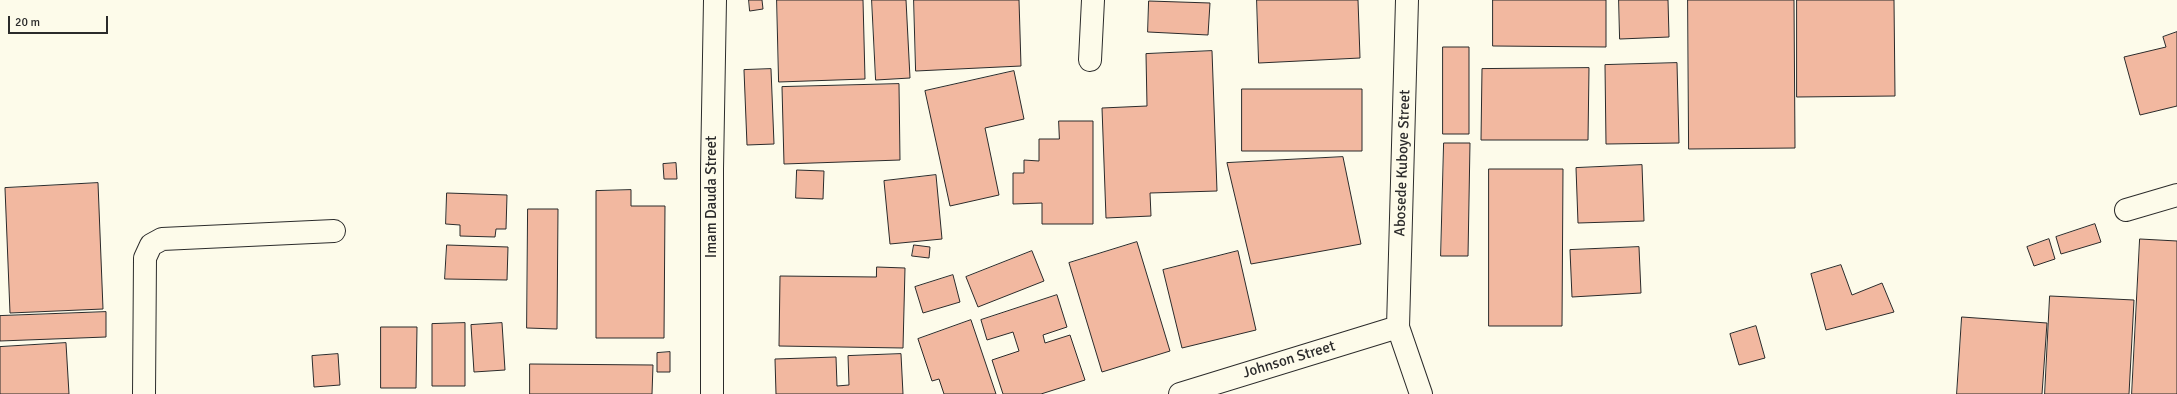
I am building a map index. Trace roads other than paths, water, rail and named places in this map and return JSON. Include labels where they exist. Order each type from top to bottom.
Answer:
[{"type":"street","name":"Imam Dauda Street","points":[[712,394],[712,169],[715,0]]},
{"type":"street","points":[[1090,60],[1093,0]]},
{"type":"street","name":"Abosede Kuboye Street","points":[[1398,327],[1407,0]]},
{"type":"street","points":[[2126,210],[2177,195]]},
{"type":"street","points":[[144,394],[145,258],[151,245],[162,239],[334,230]]},
{"type":"street","points":[[1398,327],[1421,394]]},
{"type":"street","name":"Johnson Street","points":[[1180,394],[1398,327]]}]
